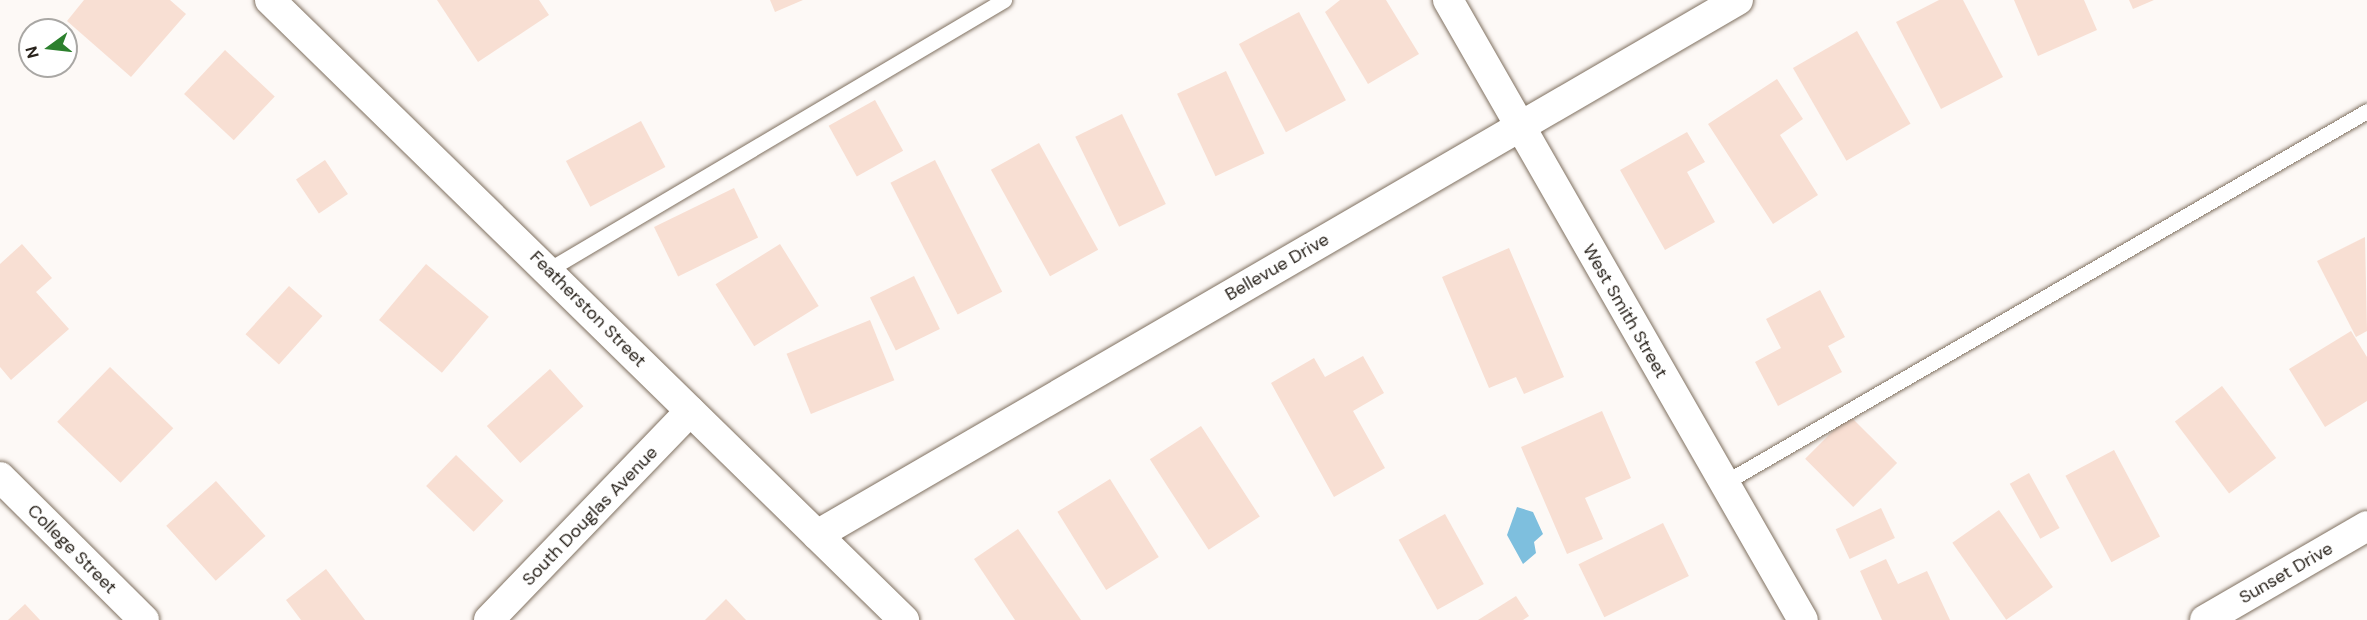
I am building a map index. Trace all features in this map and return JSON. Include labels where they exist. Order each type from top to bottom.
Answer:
[{"type":"street","name":"Featherston Street","points":[[270,0],[904,620]]},
{"type":"street","name":"West Smith Street","points":[[1448,0],[1803,620]]},
{"type":"street","name":"Bellevue Drive","points":[[817,535],[1738,0]]},
{"type":"street","name":"South Douglas Avenue","points":[[489,620],[690,411]]},
{"type":"street","name":"College Street","points":[[0,477],[144,620]]},
{"type":"street","name":"Sunset Drive","points":[[2205,620],[2367,526]]},
{"type":"lane","points":[[548,270],[1004,0]]},
{"type":"lane","points":[[1724,483],[2367,111]]},
{"type":"water","points":[[1517,507],[1533,512],[1543,534],[1534,542],[1536,553],[1523,564],[1507,535]]},
{"type":"building","points":[[84,0],[170,0],[186,14],[131,77],[78,31],[78,18],[69,18]]},
{"type":"building","points":[[437,0],[539,0],[549,15],[478,62]]},
{"type":"building","points":[[770,0],[803,0],[775,12]]},
{"type":"building","points":[[1340,0],[1386,0],[1419,54],[1368,84],[1325,12]]},
{"type":"building","points":[[1939,0],[1963,0],[2003,77],[1941,109],[1896,22]]},
{"type":"building","points":[[2014,0],[2084,0],[2097,30],[2038,56]]},
{"type":"building","points":[[2129,0],[2154,0],[2133,9]]},
{"type":"building","points":[[1299,12],[1346,100],[1286,132],[1239,44]]},
{"type":"building","points":[[1857,31],[1910,124],[1846,161],[1793,68]]},
{"type":"building","points":[[225,50],[275,96],[234,140],[184,94]]},
{"type":"building","points":[[1226,71],[1264,153],[1216,176],[1177,94]]},
{"type":"building","points":[[1777,79],[1803,119],[1780,135],[1818,195],[1773,224],[1708,124]]},
{"type":"building","points":[[875,100],[903,151],[857,176],[829,126]]},
{"type":"building","points":[[1122,114],[1166,204],[1119,227],[1075,137]]},
{"type":"building","points":[[641,121],[665,167],[590,207],[566,161]]},
{"type":"building","points":[[1687,132],[1705,162],[1687,172],[1715,222],[1665,250],[1620,170]]},
{"type":"building","points":[[1039,143],[1098,250],[1050,276],[991,170]]},
{"type":"building","points":[[325,160],[348,194],[319,214],[296,180]]},
{"type":"building","points":[[935,160],[1002,292],[958,315],[890,183]]},
{"type":"building","points":[[734,188],[758,237],[678,276],[654,227]]},
{"type":"building","points":[[2365,237],[2367,331],[2356,337],[2317,261]]},
{"type":"building","points":[[22,244],[52,278],[36,292],[69,329],[11,380],[0,367],[0,264]]},
{"type":"building","points":[[780,244],[819,306],[754,346],[716,284]]},
{"type":"building","points":[[1509,248],[1564,377],[1524,394],[1516,377],[1489,388],[1442,277]]},
{"type":"building","points":[[426,264],[489,317],[442,373],[379,320]]},
{"type":"building","points":[[914,276],[940,329],[896,351],[870,297]]},
{"type":"building","points":[[289,286],[322,316],[279,364],[246,334]]},
{"type":"building","points":[[1820,290],[1845,337],[1828,346],[1842,372],[1778,406],[1755,362],[1781,348],[1766,319]]},
{"type":"building","points":[[870,320],[894,380],[811,414],[787,354]]},
{"type":"building","points":[[2351,331],[2367,357],[2367,401],[2325,427],[2289,369]]},
{"type":"building","points":[[1363,356],[1384,393],[1353,411],[1385,468],[1334,497],[1271,383],[1314,358],[1325,377]]},
{"type":"building","points":[[110,367],[173,428],[121,483],[57,422]]},
{"type":"building","points":[[550,369],[583,406],[520,463],[487,426]]},
{"type":"building","points":[[2222,386],[2276,458],[2229,493],[2175,422]]},
{"type":"building","points":[[1602,411],[1631,478],[1585,498],[1603,539],[1567,554],[1521,447]]},
{"type":"building","points":[[1849,415],[1897,463],[1853,507],[1805,459]]},
{"type":"building","points":[[1201,426],[1260,517],[1209,550],[1150,459]]},
{"type":"building","points":[[2114,450],[2160,537],[2111,562],[2065,476]]},
{"type":"building","points":[[456,455],[503,501],[474,532],[426,486]]},
{"type":"building","points":[[2029,473],[2060,528],[2040,539],[2010,484]]},
{"type":"building","points":[[1110,479],[1159,557],[1106,590],[1057,512]]},
{"type":"building","points":[[216,481],[266,536],[216,581],[166,526]]},
{"type":"building","points":[[1881,508],[1895,538],[1850,559],[1836,529]]},
{"type":"building","points":[[1999,510],[2053,587],[2006,620],[1952,543]]},
{"type":"building","points":[[1445,514],[1484,584],[1437,610],[1399,540]]},
{"type":"building","points":[[1663,523],[1689,576],[1604,617],[1579,564]]},
{"type":"building","points":[[1018,529],[1081,620],[1015,620],[974,559]]},
{"type":"building","points":[[1886,559],[1898,584],[1927,571],[1950,620],[1882,620],[1860,571]]},
{"type":"building","points":[[326,569],[365,620],[301,620],[286,600]]},
{"type":"building","points":[[1516,596],[1529,616],[1523,620],[1478,620]]},
{"type":"building","points":[[726,599],[746,620],[705,620]]},
{"type":"building","points":[[25,604],[40,620],[8,620]]}]
